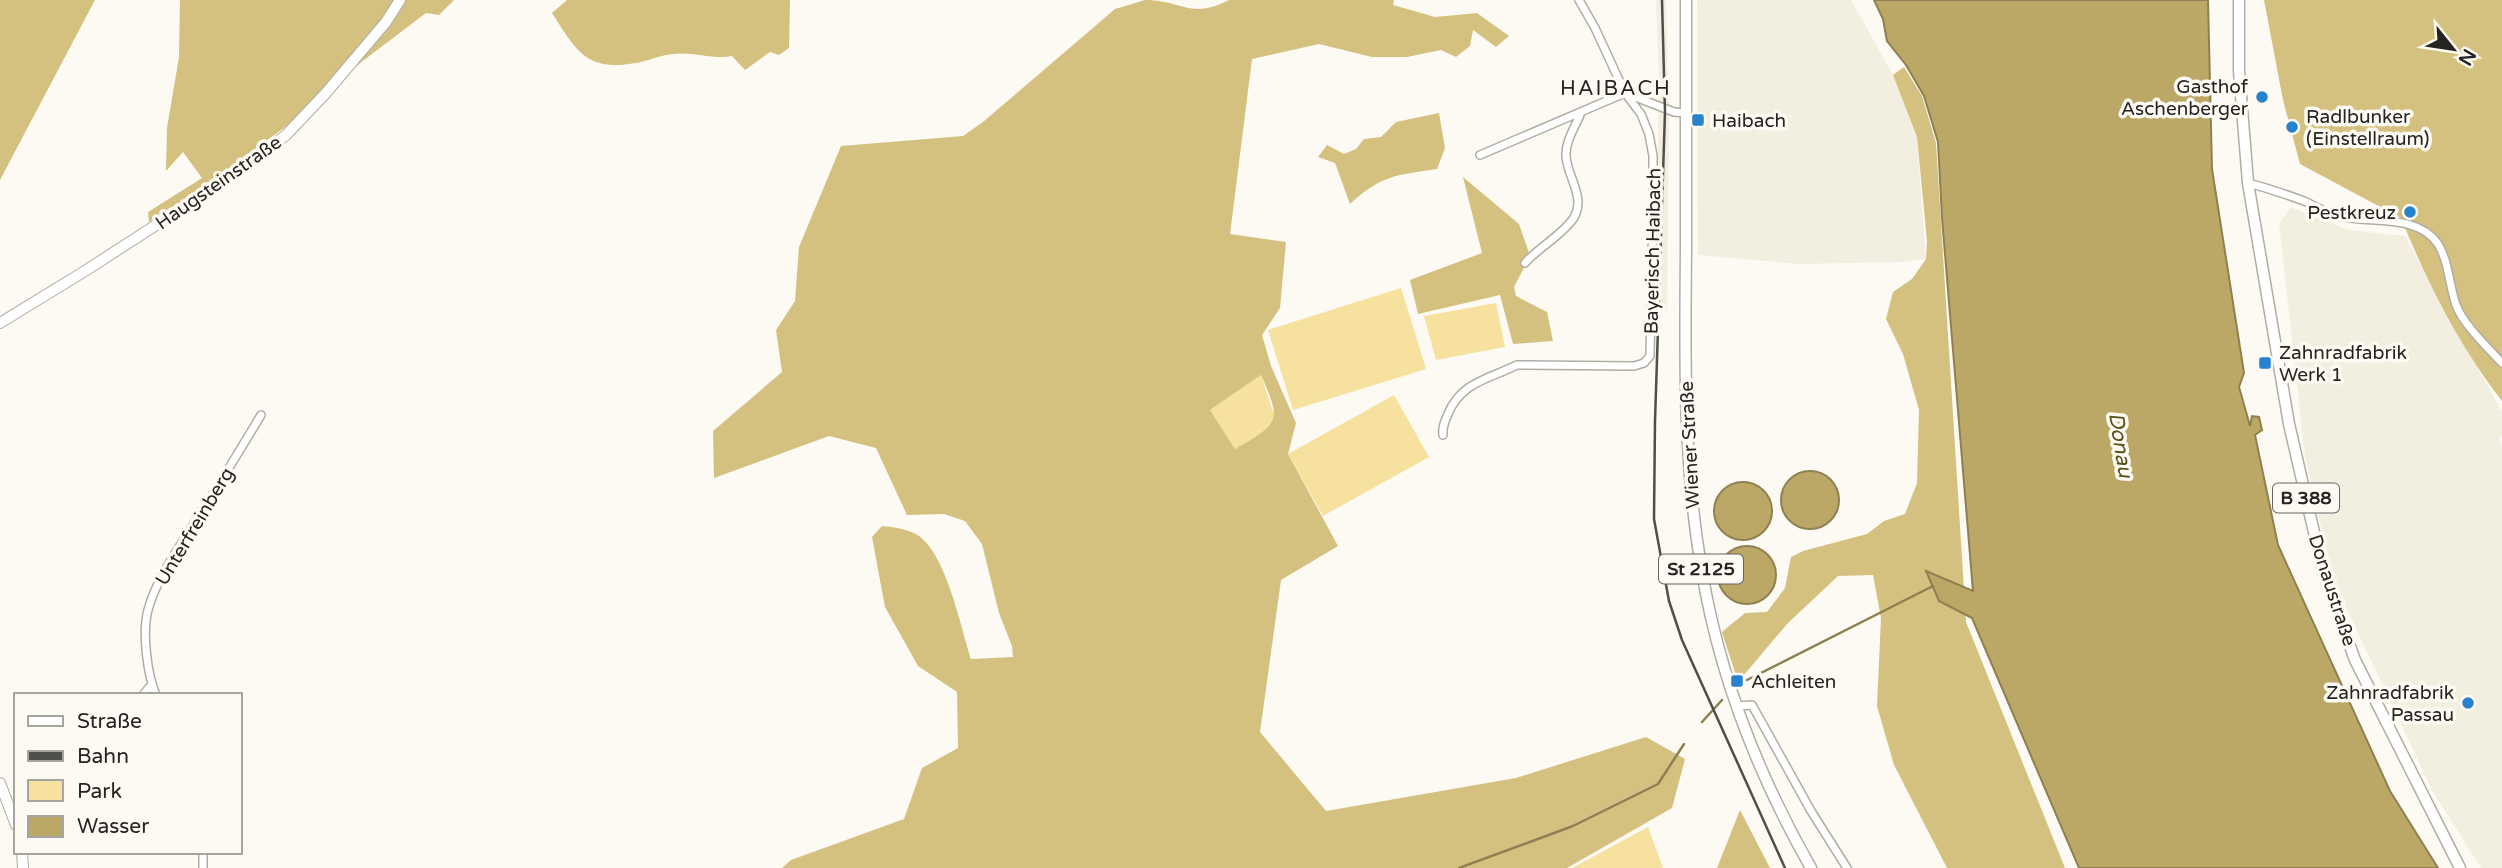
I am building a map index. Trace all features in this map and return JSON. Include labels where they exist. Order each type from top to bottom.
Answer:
[{"type":"main road","name":"Haugsteinstraße","points":[[0,323],[238,173],[286,135],[386,22],[400,0]]},
{"type":"main road","name":"Wiener Straße","points":[[1686,0],[1684,361],[1688,470],[1699,554],[1710,613],[1737,706],[1774,797],[1811,868]]},
{"type":"main road","name":"Donaustraße","points":[[2239,0],[2239,71],[2248,183],[2290,425],[2323,571],[2361,671],[2460,868]]},
{"type":"main road","points":[[0,783],[14,820]]},
{"type":"street","name":"Bayerisch Haibach","points":[[1443,435],[1442,427],[1452,404],[1464,389],[1517,365],[1634,366],[1648,360],[1653,156],[1649,134],[1641,114],[1625,93],[1579,0]]},
{"type":"street","points":[[1480,155],[1625,93],[1674,112],[1686,113]]},
{"type":"street","points":[[1525,263],[1574,217],[1578,195],[1566,155],[1580,114]]},
{"type":"street","points":[[2248,183],[2281,192],[2336,216],[2403,224],[2417,227],[2428,234],[2442,252],[2457,308],[2502,363]]},
{"type":"street","name":"Unterfreinberg","points":[[155,693],[151,685],[146,633],[147,613],[152,597],[176,551],[261,415]]},
{"type":"street","points":[[145,693],[151,685]]},
{"type":"street","points":[[1737,706],[1752,705],[1811,811],[1847,868]]},
{"type":"shaded area","points":[[0,0],[95,0],[0,180]]},
{"type":"shaded area","points":[[180,0],[454,0],[439,15],[426,13],[360,63],[289,124],[217,178],[149,222],[148,212],[202,178],[183,152],[166,171],[167,128],[179,57]]},
{"type":"shaded area","points":[[567,0],[790,0],[789,48],[779,55],[770,52],[745,70],[732,56],[680,53],[623,65],[608,65],[586,57],[569,40],[552,13]]},
{"type":"shaded area","points":[[1145,0],[1195,9],[1216,6],[1229,0],[1394,0],[1393,5],[1435,17],[1477,13],[1509,36],[1496,47],[1473,30],[1470,46],[1456,57],[1441,50],[1407,57],[1372,57],[1319,44],[1252,59],[1230,234],[1286,242],[1280,308],[1262,335],[1271,366],[1296,423],[1288,454],[1338,546],[1281,580],[1260,732],[1326,811],[1516,778],[1646,737],[1685,759],[1672,808],[1567,868],[782,868],[791,860],[904,819],[922,768],[958,748],[957,692],[918,666],[885,607],[872,537],[882,526],[911,532],[929,545],[945,575],[971,659],[1013,657],[1012,646],[999,613],[982,544],[965,521],[944,514],[907,515],[876,448],[829,436],[714,478],[713,431],[782,372],[776,330],[795,301],[799,247],[841,146],[963,136],[1115,9]],"holes":[[[1261,375],[1274,413],[1272,421],[1268,427],[1235,449],[1210,410]]]},
{"type":"shaded area","points":[[1656,0],[1666,0],[1669,110],[1667,310],[1651,309],[1656,267],[1659,83]]},
{"type":"shaded area","points":[[1697,0],[1851,0],[1893,75],[1917,137],[1926,259],[1799,264],[1698,255]]},
{"type":"shaded area","points":[[2264,0],[2502,0],[2502,401],[2445,313],[2401,218],[2300,164],[2283,100]]},
{"type":"shaded area","points":[[1904,67],[1922,96],[1936,143],[1966,622],[2065,868],[1947,868],[1894,765],[1877,706],[1881,618],[1873,575],[1838,576],[1787,624],[1738,682],[1722,632],[1745,613],[1767,612],[1785,588],[1791,557],[1803,551],[1867,534],[1884,521],[1905,514],[1917,483],[1919,410],[1903,354],[1886,319],[1893,292],[1912,279],[1926,259],[1927,241],[1917,137],[1893,75]]},
{"type":"shaded area","points":[[1439,113],[1445,148],[1437,169],[1390,178],[1371,187],[1350,204],[1335,163],[1318,157],[1327,145],[1344,154],[1356,149],[1364,139],[1381,137],[1396,122]]},
{"type":"shaded area","points":[[1463,177],[1519,224],[1530,256],[1514,287],[1516,296],[1547,312],[1553,341],[1513,344],[1500,295],[1418,314],[1410,280],[1482,253]]},
{"type":"shaded area","points":[[2291,207],[2348,230],[2405,236],[2502,412],[2502,436],[2499,438],[2502,447],[2502,868],[2481,868],[2433,792],[2333,580],[2305,456],[2279,224]]},
{"type":"shaded area","points":[[1740,810],[1770,868],[1717,868]]},
{"type":"green space","points":[[1401,288],[1426,369],[1293,410],[1268,330]]},
{"type":"green space","points":[[1496,303],[1505,347],[1436,360],[1424,316]]},
{"type":"green space","points":[[1261,375],[1275,418],[1272,426],[1235,449],[1210,410]]},
{"type":"green space","points":[[1394,395],[1429,457],[1323,516],[1288,454]]},
{"type":"green space","points":[[1648,827],[1663,868],[1572,868]]},
{"type":"water","name":"Donau","points":[[1874,0],[2208,0],[2212,169],[2244,373],[2239,387],[2250,426],[2252,416],[2259,417],[2262,430],[2255,435],[2278,545],[2390,791],[2438,868],[2079,868],[1972,618],[1939,601],[1926,571],[1973,591],[1938,142],[1924,96],[1906,65],[1887,41],[1883,19]]},
{"type":"water","points":[[1810,471],[1826,476],[1834,484],[1839,500],[1834,516],[1826,524],[1810,529],[1794,524],[1786,516],[1781,500],[1786,484],[1794,476]]},
{"type":"water","points":[[1743,482],[1759,487],[1767,495],[1772,511],[1767,527],[1759,535],[1743,540],[1727,535],[1719,527],[1714,511],[1719,495],[1727,487]]},
{"type":"water","points":[[1747,546],[1763,551],[1771,559],[1776,575],[1771,591],[1763,599],[1747,604],[1731,599],[1723,591],[1718,575],[1723,559],[1731,551]]},
{"type":"waterway","points":[[1747,680],[1933,586]]},
{"type":"waterway","points":[[1702,722],[1722,700]]},
{"type":"waterway","points":[[1459,868],[1573,826],[1658,784],[1684,744]]},
{"type":"railway","points":[[1662,0],[1665,112],[1654,519],[1669,601],[1682,640],[1785,868]]},
{"type":"place","name":"Gasthof Aschenberger","points":[[2262,97]]},
{"type":"place","name":"Haibach","points":[[1698,120]]},
{"type":"place","name":"Radlbunker (Einstellraum)","points":[[2292,127]]},
{"type":"place","name":"Pestkreuz","points":[[2410,212]]},
{"type":"place","name":"Zahnradfabrik Werk 1","points":[[2265,363]]},
{"type":"place","name":"Achleiten","points":[[1737,681]]},
{"type":"place","name":"Zahnradfabrik Passau","points":[[2468,703]]},
{"type":"district","name":"HAIBACH","points":[[1616,88]]}]
